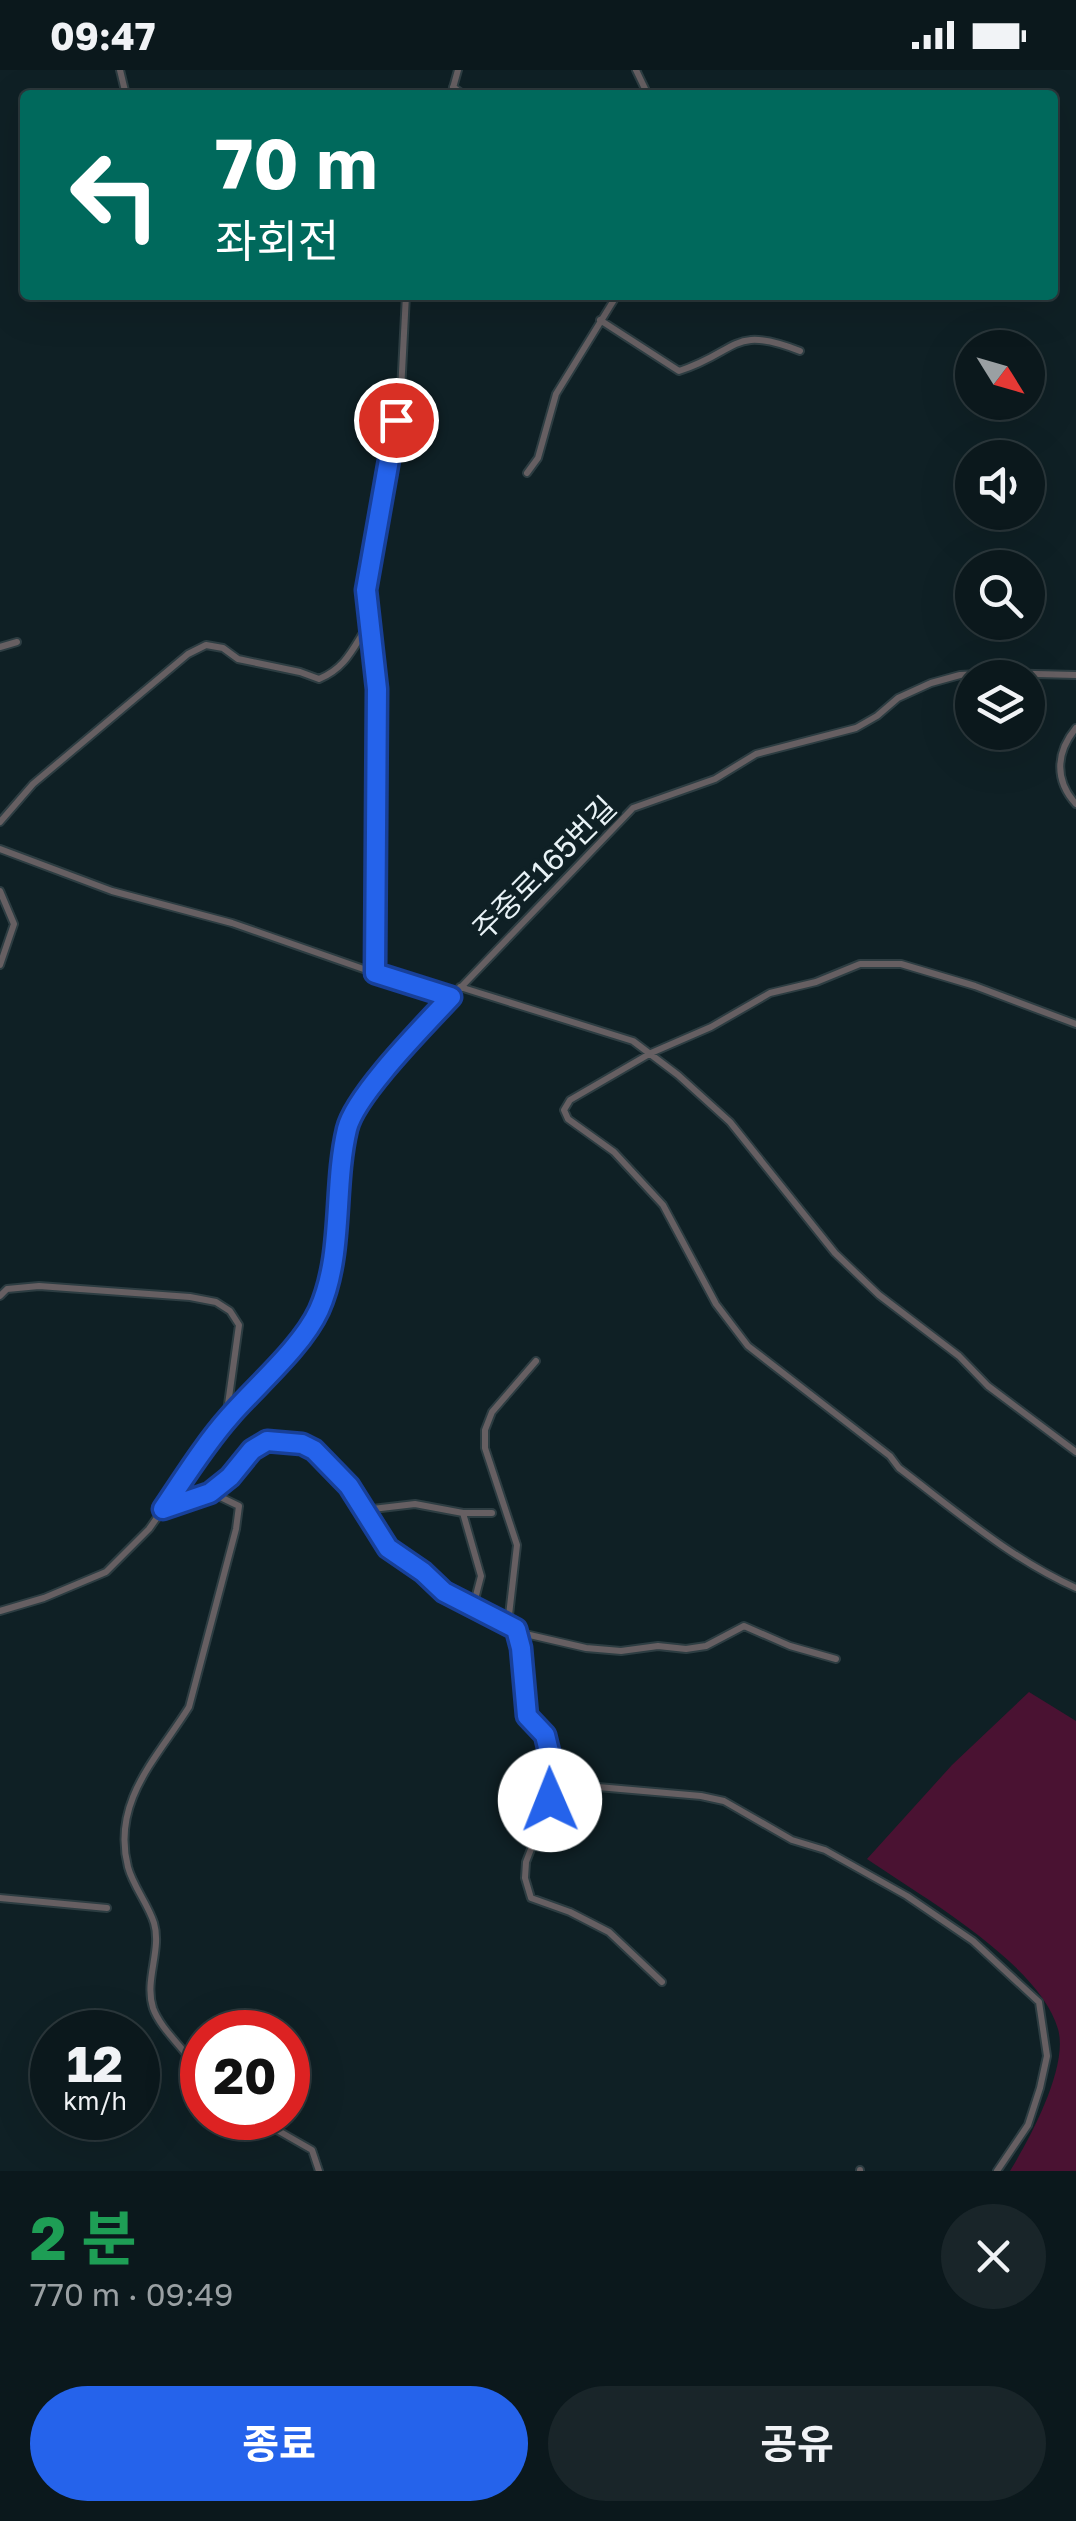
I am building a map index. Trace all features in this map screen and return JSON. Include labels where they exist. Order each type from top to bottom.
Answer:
[{"type":"lane","points":[[375,973],[377,689],[366,590],[401,391],[406,300]]},
{"type":"lane","points":[[526,473],[538,458],[556,394],[613,300]]},
{"type":"lane","points":[[600,320],[679,371],[711,359],[743,339],[771,340],[800,351]]},
{"type":"lane","points":[[0,822],[33,784],[188,654],[206,645],[224,648],[238,659],[256,665],[320,679],[336,672],[350,656],[368,624]]},
{"type":"lane","points":[[0,646],[18,642]]},
{"type":"lane","name":"주중로165번길","points":[[0,1611],[106,1572],[148,1529],[226,1420],[304,1333],[326,1291],[348,1124],[368,1093],[460,987],[633,808],[715,778],[756,754],[856,728],[898,698],[931,683],[960,675],[1076,675]]},
{"type":"lane","points":[[1076,728],[1058,762],[1062,783],[1076,804]]},
{"type":"lane","points":[[0,849],[112,890],[232,924],[451,997]]},
{"type":"lane","points":[[0,891],[14,924],[0,966]]},
{"type":"lane","points":[[1076,1024],[976,986],[901,964],[860,964],[816,982],[770,992],[711,1027],[652,1053],[570,1100],[564,1110],[568,1119],[614,1152],[663,1205],[695,1269],[734,1332],[764,1361],[1029,1566],[1076,1588]]},
{"type":"lane","points":[[460,987],[633,1041],[652,1053],[730,1122],[835,1253],[880,1296],[959,1356],[988,1386],[1076,1452]]},
{"type":"lane","points":[[0,1296],[7,1289],[39,1286],[216,1302],[230,1310],[239,1325],[226,1420]]},
{"type":"lane","points":[[536,1361],[492,1412],[485,1430],[485,1448],[517,1544],[512,1627],[521,1648],[527,1716],[545,1735],[554,1772],[550,1800],[526,1862],[526,1878],[531,1898],[609,1932],[662,1982]]},
{"type":"lane","points":[[163,1509],[210,1493],[230,1477],[252,1450],[267,1441],[302,1444],[314,1450],[349,1486],[388,1548],[444,1592],[548,1642],[621,1651],[658,1646],[686,1649],[706,1646],[744,1626],[790,1646],[836,1659]]},
{"type":"lane","points":[[180,2046],[152,2006],[154,1922],[129,1871],[123,1837],[129,1808],[145,1772],[189,1707],[236,1529],[240,1506],[210,1493]]},
{"type":"lane","points":[[364,1510],[416,1504],[463,1513],[492,1513]]},
{"type":"lane","points":[[463,1513],[481,1576],[474,1607]]},
{"type":"lane","points":[[552,1783],[724,1801],[792,1840],[825,1850],[908,1896],[1011,1972],[1039,2002],[1047,2056],[1028,2124],[996,2171]]},
{"type":"lane","points":[[0,1898],[108,1908]]},
{"type":"lane","points":[[294,2140],[312,2150],[319,2171]]},
{"type":"shaded area","points":[[1029,1692],[1076,1721],[1076,2171],[1010,2171],[1045,2103],[1058,2063],[1058,2029],[1047,2005],[1004,1956],[867,1859],[952,1765]]},
{"type":"route","points":[[396,420],[366,590],[377,689],[375,973],[451,997],[368,1093],[348,1124],[336,1234],[326,1291],[317,1314],[226,1420],[163,1509],[210,1493],[230,1477],[252,1450],[267,1441],[302,1444],[314,1450],[349,1486],[388,1548],[444,1592],[516,1629],[527,1716],[545,1735],[554,1772],[550,1800]]}]
